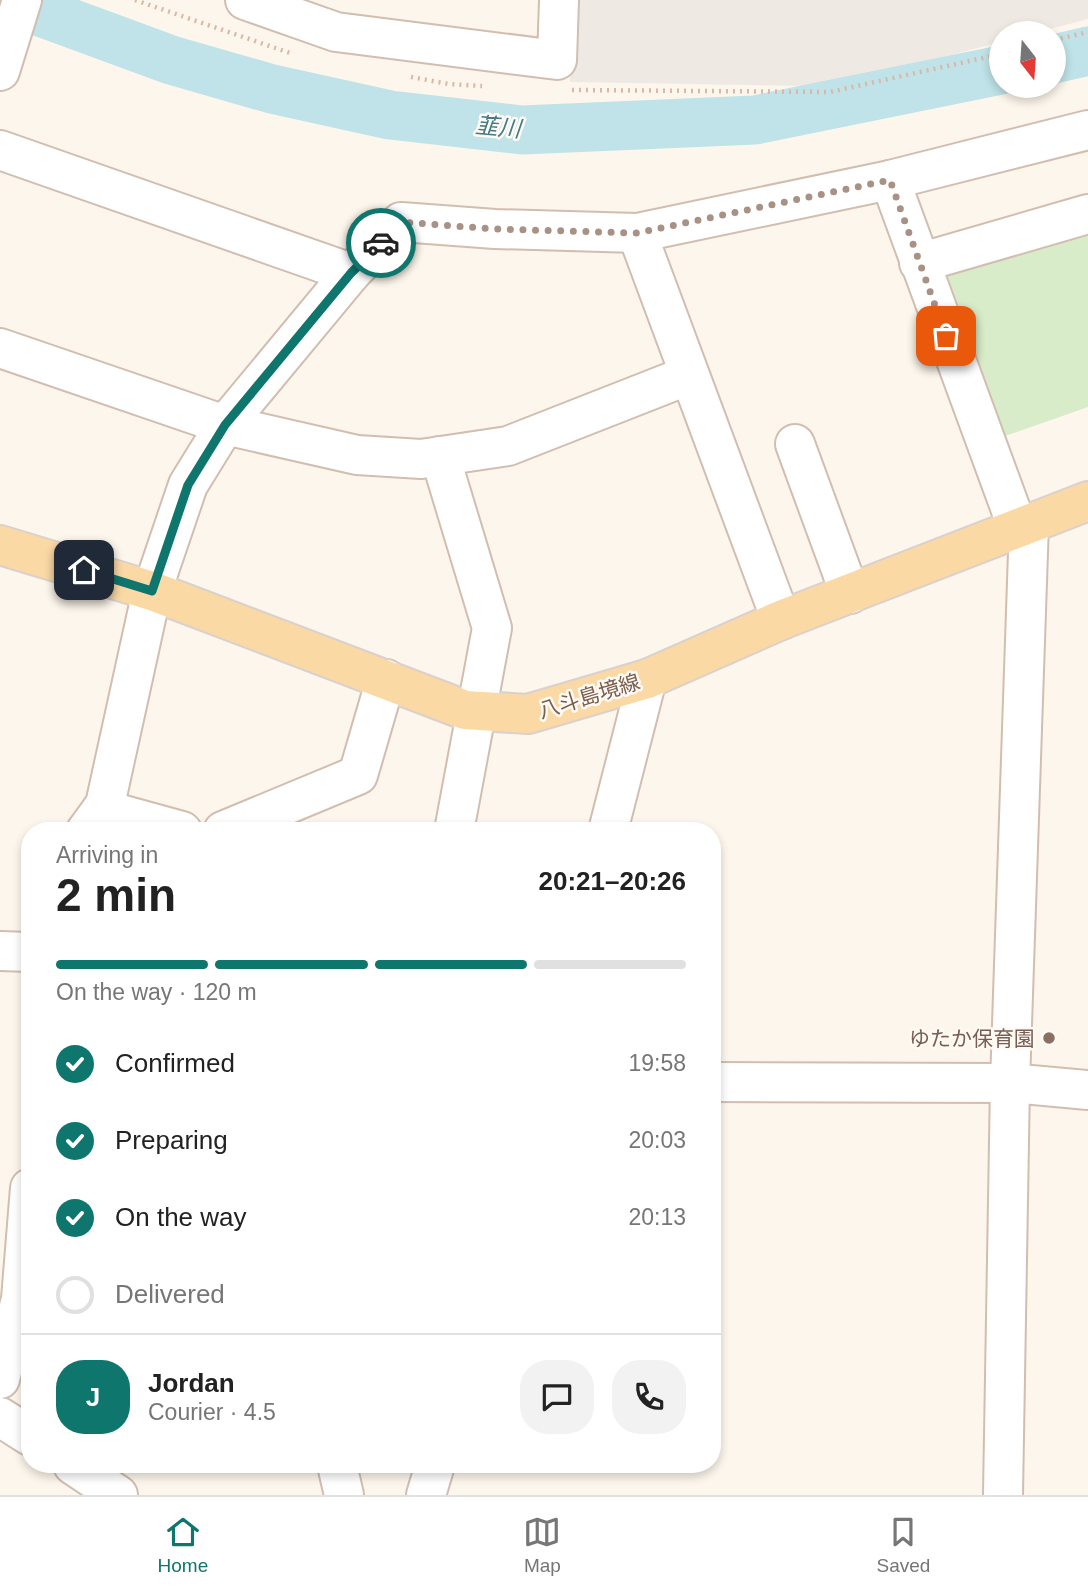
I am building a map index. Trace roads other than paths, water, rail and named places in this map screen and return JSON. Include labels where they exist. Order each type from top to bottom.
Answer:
[{"type":"main road","name":"八斗島境線","points":[[0,545],[152,591],[465,710],[528,715],[647,679],[781,620],[1088,501]]},
{"type":"street","points":[[2,63],[22,0]]},
{"type":"street","points":[[245,0],[336,32],[557,60],[559,0]]},
{"type":"street","points":[[94,820],[152,591],[188,485],[225,425],[351,273],[401,222],[495,229],[637,233],[890,180],[1088,130]]},
{"type":"street","points":[[0,150],[351,273]]},
{"type":"street","points":[[890,180],[919,264],[1023,526],[1003,1495]]},
{"type":"street","points":[[919,264],[1088,214]]},
{"type":"street","points":[[637,233],[781,620]]},
{"type":"street","points":[[0,348],[225,425],[357,455],[421,459],[508,446],[689,375]]},
{"type":"street","points":[[795,444],[850,594]]},
{"type":"street","points":[[440,456],[492,628],[456,822]]},
{"type":"street","points":[[245,822],[358,775],[386,679]]},
{"type":"street","points":[[610,822],[647,679]]},
{"type":"street","points":[[0,951],[21,952]]},
{"type":"street","points":[[721,1082],[1010,1083],[1088,1090]]},
{"type":"street","points":[[0,1379],[21,1328],[21,1299]]},
{"type":"street","points":[[0,1417],[21,1430]]},
{"type":"street","points":[[85,1473],[118,1495]]},
{"type":"street","points":[[339,1473],[344,1495]]},
{"type":"street","points":[[426,1495],[433,1473]]},
{"type":"waterway","name":"韮川","points":[[8,0],[171,60],[272,89],[390,115],[522,130],[755,120],[989,72]]},
{"type":"waterway","name":"韮川","points":[[1066,56],[1088,51]]},
{"type":"place","name":"ゆたか保育園","points":[[1049,1038]]}]
